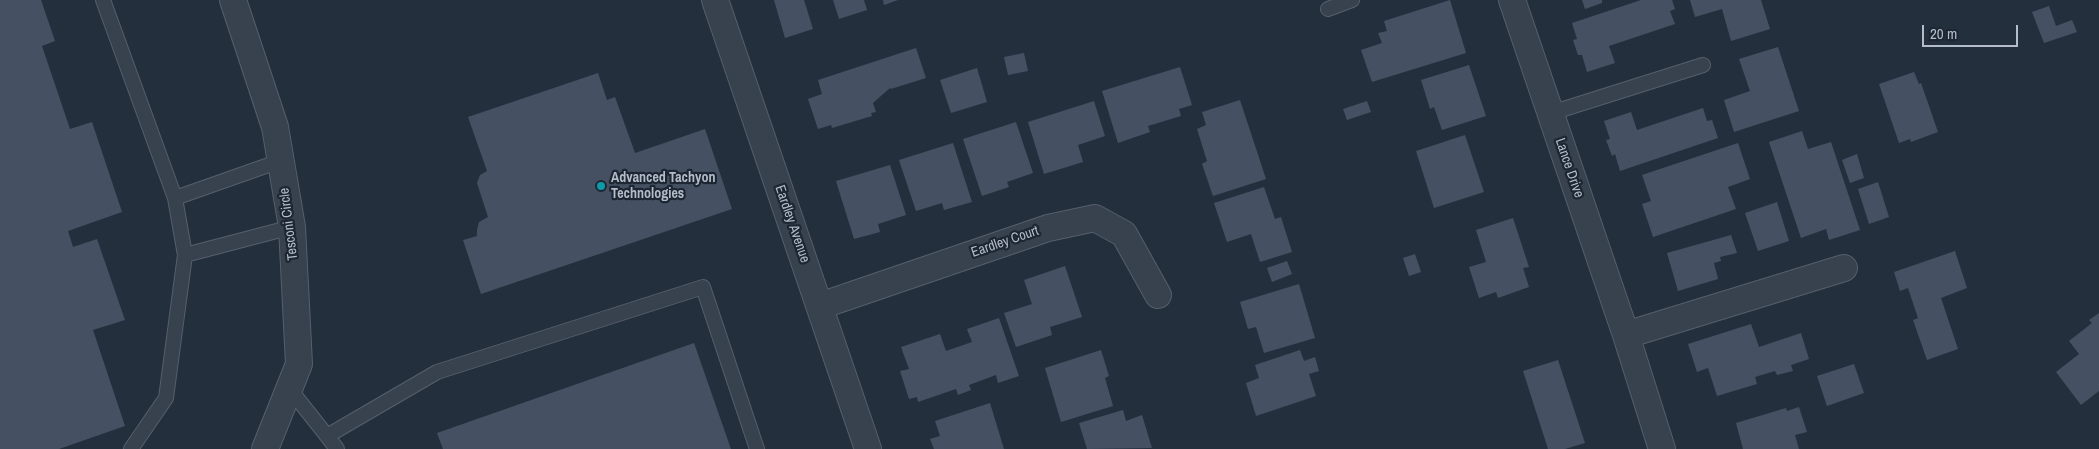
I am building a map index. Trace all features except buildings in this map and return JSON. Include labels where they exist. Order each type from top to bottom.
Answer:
[{"type":"street","name":"Tesconi Circle","points":[[233,0],[275,127],[292,227],[299,364],[265,449]]},
{"type":"street","name":"Eardley Avenue","points":[[715,0],[868,449]]},
{"type":"street","name":"Lance Drive","points":[[1512,0],[1626,335],[1662,449]]},
{"type":"street","name":"Eardley Court","points":[[820,306],[1048,228],[1095,218],[1124,234],[1158,294]]},
{"type":"street","points":[[1626,335],[1844,268]]},
{"type":"lane","points":[[103,0],[175,198],[185,255],[166,398],[131,449]]},
{"type":"lane","points":[[1328,9],[1352,0]]},
{"type":"lane","points":[[1551,114],[1703,65]]},
{"type":"lane","points":[[175,198],[280,161]]},
{"type":"lane","points":[[185,255],[292,227]]},
{"type":"lane","points":[[327,436],[437,372],[703,287],[757,449]]},
{"type":"lane","points":[[289,388],[337,449]]},
{"type":"place","name":"Advanced Tachyon Technologies","points":[[601,186]]}]
